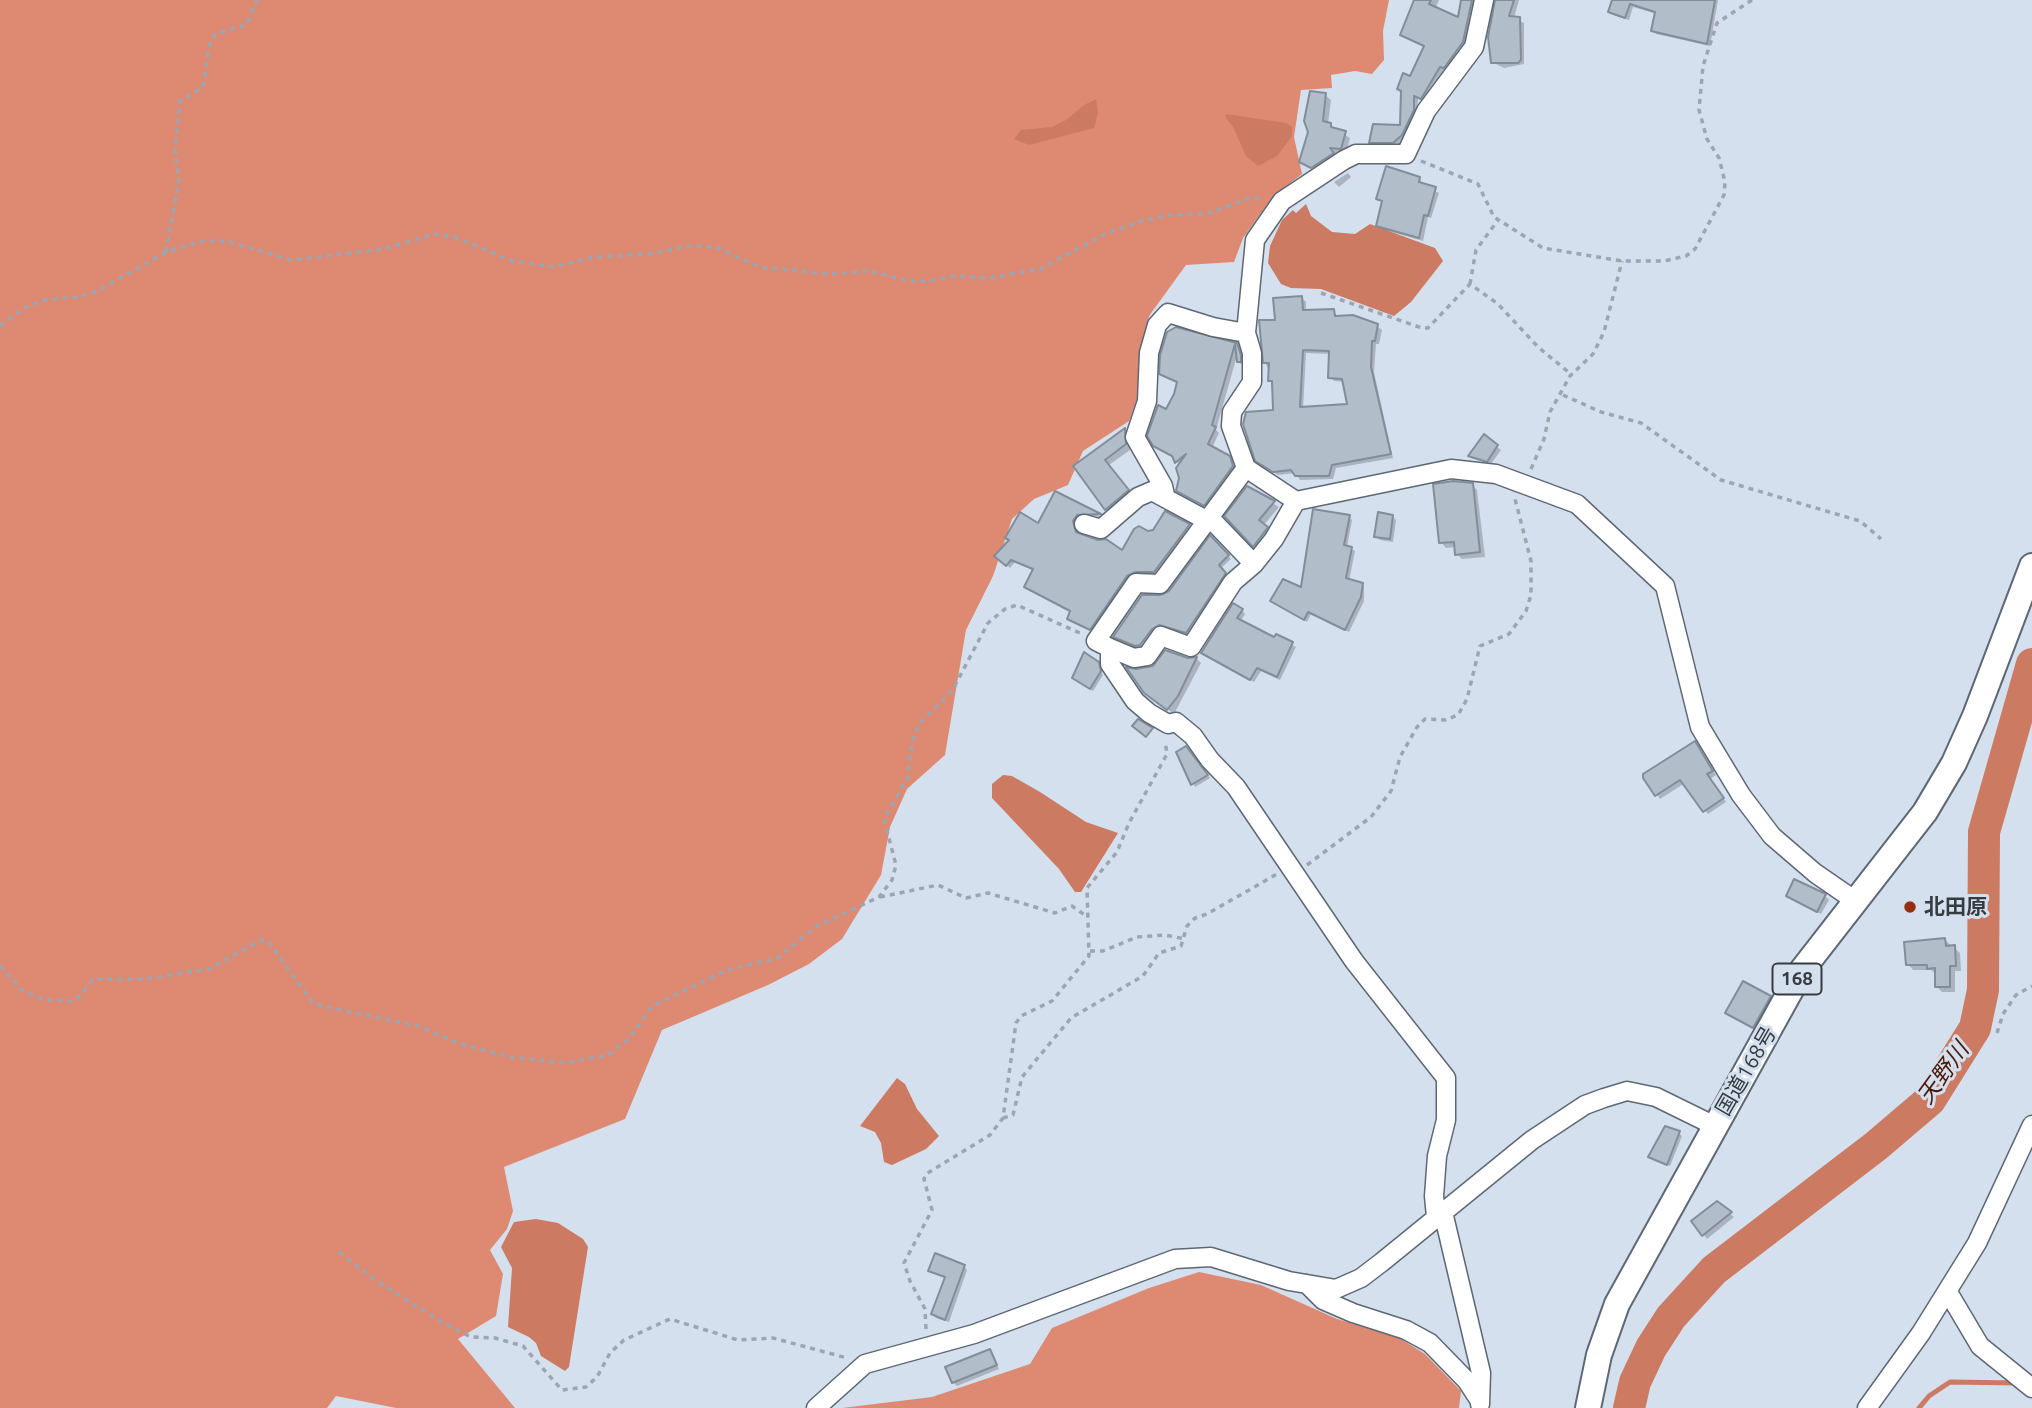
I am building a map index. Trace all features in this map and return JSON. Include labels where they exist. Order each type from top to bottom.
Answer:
[{"type":"highway","name":"国道168号","points":[[1588,1408],[1599,1355],[1617,1304],[1802,970],[1925,812],[1954,763],[1975,716],[2032,566]]},
{"type":"street","points":[[1484,0],[1474,47],[1426,111],[1406,154],[1356,154],[1282,201],[1255,240],[1246,333],[1252,354],[1252,382],[1232,412],[1231,426],[1246,468],[1296,501],[1451,469],[1515,481],[1577,505],[1665,586],[1700,727],[1741,796],[1772,836],[1815,873],[1857,902]]},
{"type":"street","points":[[1165,495],[1157,474],[1135,437],[1147,401],[1149,353],[1157,325],[1168,313],[1205,325],[1246,333]]},
{"type":"street","points":[[1246,468],[1160,584],[1136,583],[1103,644],[1120,682],[1149,713],[1168,724],[1176,722],[1193,736],[1210,761],[1236,787],[1354,961],[1446,1078],[1447,1120],[1437,1156],[1434,1196],[1481,1373],[1480,1405]]},
{"type":"street","points":[[1084,524],[1101,529],[1146,492],[1165,495],[1208,518],[1254,564]]},
{"type":"street","points":[[1103,644],[1134,658],[1147,656],[1161,636],[1191,647],[1233,582],[1254,564],[1274,539],[1296,501]]},
{"type":"street","points":[[816,1408],[865,1364],[974,1334],[1175,1259],[1211,1257],[1307,1284],[1336,1289],[1361,1278],[1532,1140],[1585,1105],[1604,1098],[1628,1091],[1656,1097],[1715,1126]]},
{"type":"street","points":[[1867,1408],[1948,1292],[1999,1201],[2032,1125]]},
{"type":"street","points":[[1307,1284],[1324,1300],[1353,1313],[1406,1330],[1430,1343],[1467,1381],[1480,1405]]},
{"type":"street","points":[[1948,1292],[1980,1346],[2032,1388]]},
{"type":"path","points":[[166,252],[179,180],[176,150],[180,101],[203,87],[209,47],[215,34],[246,25],[257,0]]},
{"type":"path","points":[[1406,154],[1478,184],[1498,220],[1543,248],[1622,261],[1664,261],[1686,256],[1695,249],[1721,205],[1725,182],[1719,158],[1702,124],[1699,82],[1717,23],[1752,0]]},
{"type":"path","points":[[0,326],[24,308],[44,300],[78,297],[99,290],[166,252],[202,241],[226,241],[292,260],[383,249],[435,234],[454,237],[513,261],[553,267],[593,257],[647,254],[691,246],[716,247],[760,267],[828,274],[870,271],[908,281],[926,282],[955,276],[989,278],[1040,269],[1105,234],[1153,218],[1206,214],[1251,198],[1263,199],[1276,209]]},
{"type":"path","points":[[1321,293],[1428,328],[1470,284],[1476,250],[1498,220]]},
{"type":"path","points":[[1003,1118],[1013,1115],[1022,1077],[1071,1018],[1143,976],[1158,953],[1181,946],[1187,926],[1195,918],[1207,914],[1282,871],[1303,868],[1371,817],[1391,791],[1400,757],[1417,727],[1425,719],[1445,720],[1458,715],[1467,699],[1480,646],[1509,634],[1526,611],[1531,595],[1531,561],[1515,481],[1538,456],[1550,412],[1563,395],[1572,374],[1593,354],[1604,332],[1622,261]]},
{"type":"path","points":[[1470,284],[1498,303],[1538,347],[1572,374]]},
{"type":"path","points":[[1563,395],[1601,412],[1641,422],[1713,476],[1860,521],[1881,539]]},
{"type":"path","points":[[879,897],[892,880],[896,865],[884,819],[908,777],[912,742],[919,724],[952,691],[988,623],[1005,609],[1017,605],[1103,644]]},
{"type":"path","points":[[927,1345],[925,1309],[909,1281],[904,1262],[932,1210],[924,1179],[926,1174],[990,1135],[1003,1118],[1016,1023],[1021,1016],[1052,1001],[1090,951],[1085,899],[1087,888],[1117,852],[1129,823],[1167,754],[1164,738],[1149,713]]},
{"type":"path","points":[[0,966],[23,991],[44,1000],[72,1001],[80,996],[93,979],[145,979],[209,969],[261,940],[268,942],[312,1002],[418,1026],[488,1052],[565,1063],[608,1055],[629,1039],[652,1006],[727,970],[778,958],[815,927],[879,897],[938,885],[966,898],[988,893],[1055,913],[1072,906],[1088,918]]},
{"type":"path","points":[[1090,951],[1103,951],[1138,937],[1165,934],[1185,939]]},
{"type":"path","points":[[1997,1032],[2003,1014],[2016,995],[2032,986]]},
{"type":"path","points":[[339,1252],[375,1280],[445,1324],[471,1337],[495,1338],[523,1346],[562,1390],[586,1387],[597,1377],[610,1353],[624,1340],[670,1319],[738,1340],[773,1338],[865,1364]]},
{"type":"shaded area","points":[[0,0],[1389,0],[1383,31],[1384,60],[1372,74],[1355,71],[1331,75],[1332,88],[1301,90],[1294,137],[1302,174],[1273,196],[1243,238],[1234,262],[1186,265],[1149,316],[1139,393],[1129,421],[1083,451],[1068,485],[1034,499],[1012,519],[993,576],[966,630],[945,755],[907,789],[890,827],[881,875],[842,939],[809,964],[768,985],[662,1030],[625,1119],[504,1167],[513,1211],[507,1229],[490,1250],[503,1274],[496,1316],[458,1339],[515,1408],[396,1408],[336,1396],[327,1408],[0,1408]]},
{"type":"shaded area","points":[[1096,99],[1098,113],[1094,128],[1029,145],[1014,139],[1021,130],[1052,127]]},
{"type":"shaded area","points":[[1226,114],[1286,123],[1292,127],[1292,136],[1277,156],[1258,166],[1246,156],[1233,127],[1225,117]]},
{"type":"shaded area","points":[[1306,204],[1311,216],[1332,232],[1355,234],[1370,224],[1435,248],[1443,261],[1411,302],[1394,316],[1321,289],[1291,288],[1281,284],[1268,263],[1270,246],[1282,220],[1293,210],[1296,213]]},
{"type":"shaded area","points":[[1003,775],[1012,776],[1086,822],[1118,833],[1081,892],[1075,892],[1059,869],[992,798],[992,784]]},
{"type":"shaded area","points":[[897,1078],[905,1084],[917,1109],[939,1136],[926,1149],[892,1165],[884,1162],[881,1143],[875,1132],[860,1126]]},
{"type":"shaded area","points":[[536,1219],[558,1223],[583,1239],[588,1247],[569,1367],[565,1371],[541,1356],[536,1343],[529,1337],[508,1327],[512,1268],[501,1247],[514,1222]]},
{"type":"shaded area","points":[[1199,1272],[1261,1285],[1337,1319],[1396,1336],[1425,1354],[1461,1391],[1459,1408],[842,1408],[932,1397],[1030,1364],[1052,1328],[1149,1288]]},
{"type":"building","points":[[1414,0],[1431,0],[1429,4],[1458,17],[1461,0],[1472,0],[1463,42],[1444,68],[1440,67],[1421,99],[1414,96],[1414,110],[1402,135],[1393,143],[1369,143],[1373,124],[1400,125],[1401,91],[1397,89],[1403,73],[1410,76],[1424,46],[1400,35]]},
{"type":"building","points":[[1495,0],[1514,0],[1509,16],[1520,17],[1521,60],[1518,63],[1491,63],[1488,37]]},
{"type":"building","points":[[1612,0],[1715,0],[1707,44],[1651,31],[1655,12],[1630,4],[1625,18],[1608,12]]},
{"type":"building","points":[[1310,91],[1326,93],[1323,121],[1331,123],[1331,127],[1346,131],[1341,149],[1330,148],[1334,153],[1311,168],[1299,162],[1308,132],[1304,121]]},
{"type":"building","points":[[1386,166],[1420,177],[1419,182],[1436,187],[1428,216],[1424,215],[1419,238],[1376,226],[1382,201],[1376,199]]},
{"type":"building","points":[[1302,296],[1303,310],[1334,309],[1335,316],[1353,315],[1378,324],[1375,341],[1372,341],[1371,367],[1391,454],[1332,465],[1329,476],[1295,476],[1291,470],[1273,472],[1255,461],[1243,424],[1246,412],[1273,410],[1272,381],[1268,381],[1269,363],[1263,363],[1259,320],[1275,320],[1273,298]],"holes":[[[1303,350],[1329,351],[1328,378],[1342,379],[1347,404],[1300,407]]]},
{"type":"building","points":[[1176,327],[1237,343],[1241,355],[1241,362],[1237,362],[1235,344],[1212,425],[1216,427],[1208,444],[1230,456],[1233,466],[1204,506],[1176,491],[1179,478],[1176,468],[1186,454],[1175,463],[1172,456],[1153,446],[1147,436],[1158,405],[1166,409],[1174,394],[1177,382],[1159,374],[1160,355],[1167,332]]},
{"type":"building","points":[[1125,428],[1126,444],[1105,460],[1129,490],[1105,510],[1073,466]]},
{"type":"building","points":[[1484,434],[1498,445],[1487,462],[1468,456]]},
{"type":"building","points":[[1453,481],[1473,483],[1480,552],[1455,555],[1454,542],[1439,543],[1433,484]]},
{"type":"building","points":[[1247,486],[1275,501],[1259,520],[1268,527],[1253,547],[1224,516]]},
{"type":"building","points":[[1055,491],[1101,514],[1077,515],[1073,521],[1076,532],[1098,540],[1106,539],[1122,550],[1134,529],[1139,526],[1148,531],[1153,530],[1165,511],[1190,524],[1154,572],[1136,572],[1127,576],[1090,630],[1067,619],[1070,611],[1024,587],[1033,569],[1011,560],[1006,566],[994,556],[1009,540],[1005,538],[1020,512],[1038,523]]},
{"type":"building","points":[[1313,509],[1350,515],[1344,545],[1352,547],[1346,578],[1363,583],[1361,597],[1345,630],[1308,612],[1304,620],[1270,601],[1283,579],[1301,587]]},
{"type":"building","points":[[1378,512],[1393,515],[1390,539],[1374,537]]},
{"type":"building","points":[[1210,535],[1229,555],[1219,565],[1226,573],[1186,633],[1159,625],[1152,629],[1140,645],[1135,646],[1113,637],[1142,595],[1160,595],[1169,591]]},
{"type":"building","points":[[1233,603],[1243,609],[1237,618],[1274,637],[1276,634],[1293,642],[1277,677],[1257,668],[1250,680],[1201,653]]},
{"type":"building","points":[[1165,650],[1188,658],[1197,657],[1178,696],[1167,710],[1144,693],[1126,667],[1136,669],[1153,666]]},
{"type":"building","points":[[1084,652],[1099,662],[1101,671],[1090,689],[1072,678]]},
{"type":"building","points":[[1138,719],[1153,728],[1146,737],[1132,726]]},
{"type":"building","points":[[1695,741],[1713,771],[1707,774],[1724,798],[1703,812],[1680,780],[1655,796],[1643,778],[1643,774]]},
{"type":"building","points":[[1186,746],[1208,775],[1191,785],[1176,752]]},
{"type":"building","points":[[1794,879],[1826,894],[1817,912],[1786,896]]},
{"type":"building","points":[[1945,938],[1946,946],[1955,945],[1956,966],[1950,966],[1950,987],[1935,987],[1935,968],[1927,969],[1927,965],[1906,965],[1904,942]]},
{"type":"building","points":[[1743,981],[1771,996],[1753,1028],[1725,1013]]},
{"type":"building","points":[[1665,1126],[1680,1131],[1667,1165],[1648,1157]]},
{"type":"building","points":[[1717,1201],[1732,1212],[1702,1236],[1691,1221]]},
{"type":"building","points":[[935,1253],[965,1265],[945,1320],[931,1314],[945,1277],[928,1271]]},
{"type":"building","points":[[990,1349],[997,1365],[952,1383],[945,1367]]},
{"type":"waterway","name":"天野川","points":[[1629,1408],[1635,1382],[1651,1348],[1671,1317],[1714,1270],[1876,1146],[1930,1100],[1975,1028],[1983,990],[1984,832],[2032,664]]},
{"type":"waterway","points":[[1919,1408],[1929,1396],[1950,1382],[2018,1383]]},
{"type":"place","name":"北田原","points":[[1910,907]]}]
